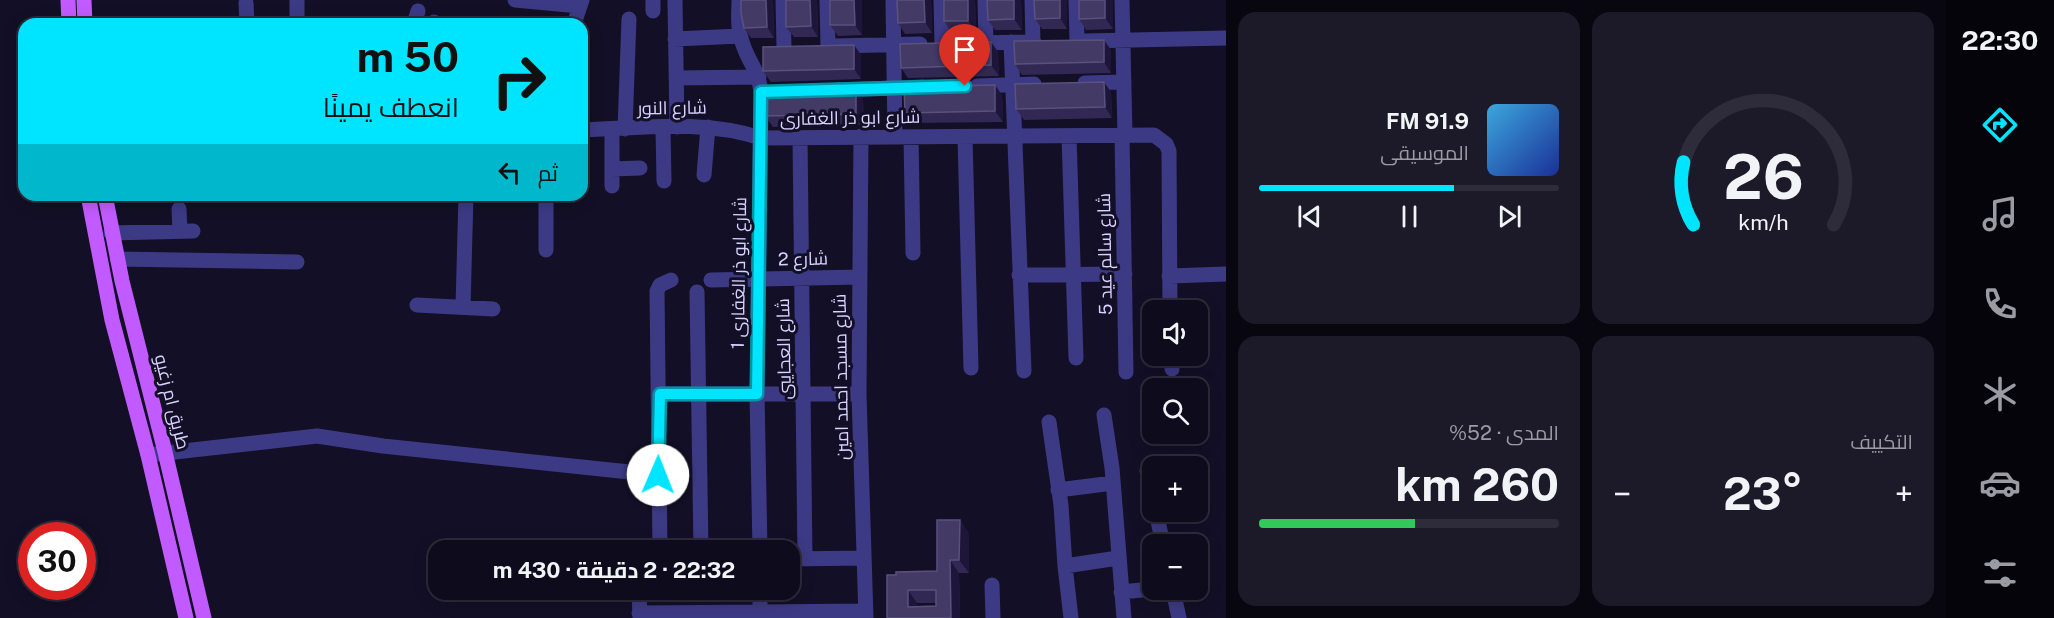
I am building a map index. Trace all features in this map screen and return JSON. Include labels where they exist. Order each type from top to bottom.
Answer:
[{"type":"main road","points":[[68,0],[69,18]]},
{"type":"main road","points":[[84,0],[85,18]]},
{"type":"main road","name":"طريق ام زغيو","points":[[89,201],[112,320],[148,455],[186,618]]},
{"type":"main road","name":"طريق ام زغيو","points":[[106,201],[111,234],[204,618]]},
{"type":"street","points":[[297,0],[297,18]]},
{"type":"street","points":[[515,0],[581,3],[576,18]]},
{"type":"street","points":[[664,181],[676,78],[675,0]]},
{"type":"street","name":"شارع ابو ذر الغفارى 1","points":[[739,0],[742,42],[764,87],[761,138],[757,394],[760,540]]},
{"type":"street","points":[[675,39],[790,47],[783,0]]},
{"type":"street","points":[[827,0],[823,47],[1038,42],[1032,0]]},
{"type":"street","points":[[892,0],[895,136]]},
{"type":"street","points":[[941,0],[942,44]]},
{"type":"street","points":[[985,0],[986,43]]},
{"type":"street","points":[[1076,0],[1071,41],[1226,38]]},
{"type":"street","name":"شارع سالم عيد 5","points":[[1122,0],[1126,372]]},
{"type":"street","points":[[246,3],[247,18]]},
{"type":"street","points":[[612,186],[628,19]]},
{"type":"street","points":[[1011,42],[1024,371]]},
{"type":"street","points":[[676,78],[764,87]]},
{"type":"street","points":[[1068,84],[1124,82]]},
{"type":"street","points":[[965,86],[1046,84]]},
{"type":"street","points":[[816,90],[941,87]]},
{"type":"street","points":[[704,175],[708,127]]},
{"type":"street","name":"شارع النور","points":[[588,130],[708,127],[735,130],[761,138]]},
{"type":"street","name":"شارع ابو ذر الغفارى","points":[[761,138],[1154,135],[1166,144],[1169,151],[1170,300]]},
{"type":"street","name":"شارع مسجد احمد امين","points":[[861,136],[860,394],[866,614]]},
{"type":"street","points":[[965,136],[971,368]]},
{"type":"street","points":[[1069,136],[1076,358]]},
{"type":"street","points":[[911,137],[913,253]]},
{"type":"street","name":"شارع العجايبى","points":[[800,138],[805,559]]},
{"type":"street","points":[[612,169],[640,168]]},
{"type":"street","points":[[463,307],[466,201]]},
{"type":"street","points":[[546,201],[546,250]]},
{"type":"street","points":[[111,234],[186,231],[179,209]]},
{"type":"street","points":[[117,259],[297,262]]},
{"type":"street","points":[[1019,275],[1125,274]]},
{"type":"street","points":[[1169,276],[1226,274]]},
{"type":"street","name":"شارع 2","points":[[711,280],[860,278]]},
{"type":"street","points":[[660,540],[658,475],[660,394],[657,291],[660,285],[671,280]]},
{"type":"street","points":[[697,292],[701,540]]},
{"type":"street","points":[[417,305],[493,309]]},
{"type":"street","points":[[660,394],[860,394]]},
{"type":"street","points":[[1104,415],[1113,483],[1124,618]]},
{"type":"street","points":[[1049,422],[1071,618]]},
{"type":"street","points":[[148,455],[317,436],[383,446],[658,475]]},
{"type":"street","points":[[1058,490],[1113,483]]},
{"type":"street","points":[[800,559],[864,558]]},
{"type":"street","points":[[1065,566],[1118,558]]},
{"type":"street","points":[[992,585],[993,618]]},
{"type":"street","points":[[1121,592],[1142,590]]},
{"type":"street","points":[[639,600],[640,616],[866,614]]},
{"type":"street","points":[[1175,600],[1179,618]]},
{"type":"building","points":[[741,0],[766,0],[767,27],[744,28]]},
{"type":"building","points":[[786,0],[810,0],[811,26],[786,27]]},
{"type":"building","points":[[830,0],[854,0],[855,25],[830,25]]},
{"type":"building","points":[[897,0],[924,0],[925,22],[898,23]]},
{"type":"building","points":[[944,0],[968,0],[968,21],[944,21]]},
{"type":"building","points":[[987,0],[1014,0],[1014,19],[988,20]]},
{"type":"building","points":[[1034,0],[1060,0],[1060,18],[1035,19]]},
{"type":"building","points":[[1079,0],[1105,0],[1105,18],[1079,19]]},
{"type":"building","points":[[1104,40],[1104,62],[1015,64],[1014,41]]},
{"type":"building","points":[[991,42],[991,65],[901,68],[900,44]]},
{"type":"building","points":[[854,45],[854,69],[763,71],[763,47]]},
{"type":"building","points":[[1104,82],[1105,107],[1016,109],[1015,84]]},
{"type":"building","points":[[995,85],[995,111],[905,113],[904,87]]},
{"type":"building","points":[[856,88],[856,114],[765,116],[765,91]]},
{"type":"building","points":[[937,520],[960,520],[959,560],[950,560],[951,618],[887,618],[887,575],[896,575],[896,572],[937,571]],"holes":[[[908,590],[936,590],[936,606],[908,607]]]},
{"type":"route","points":[[658,475],[660,394],[757,394],[761,92],[965,86]]}]
